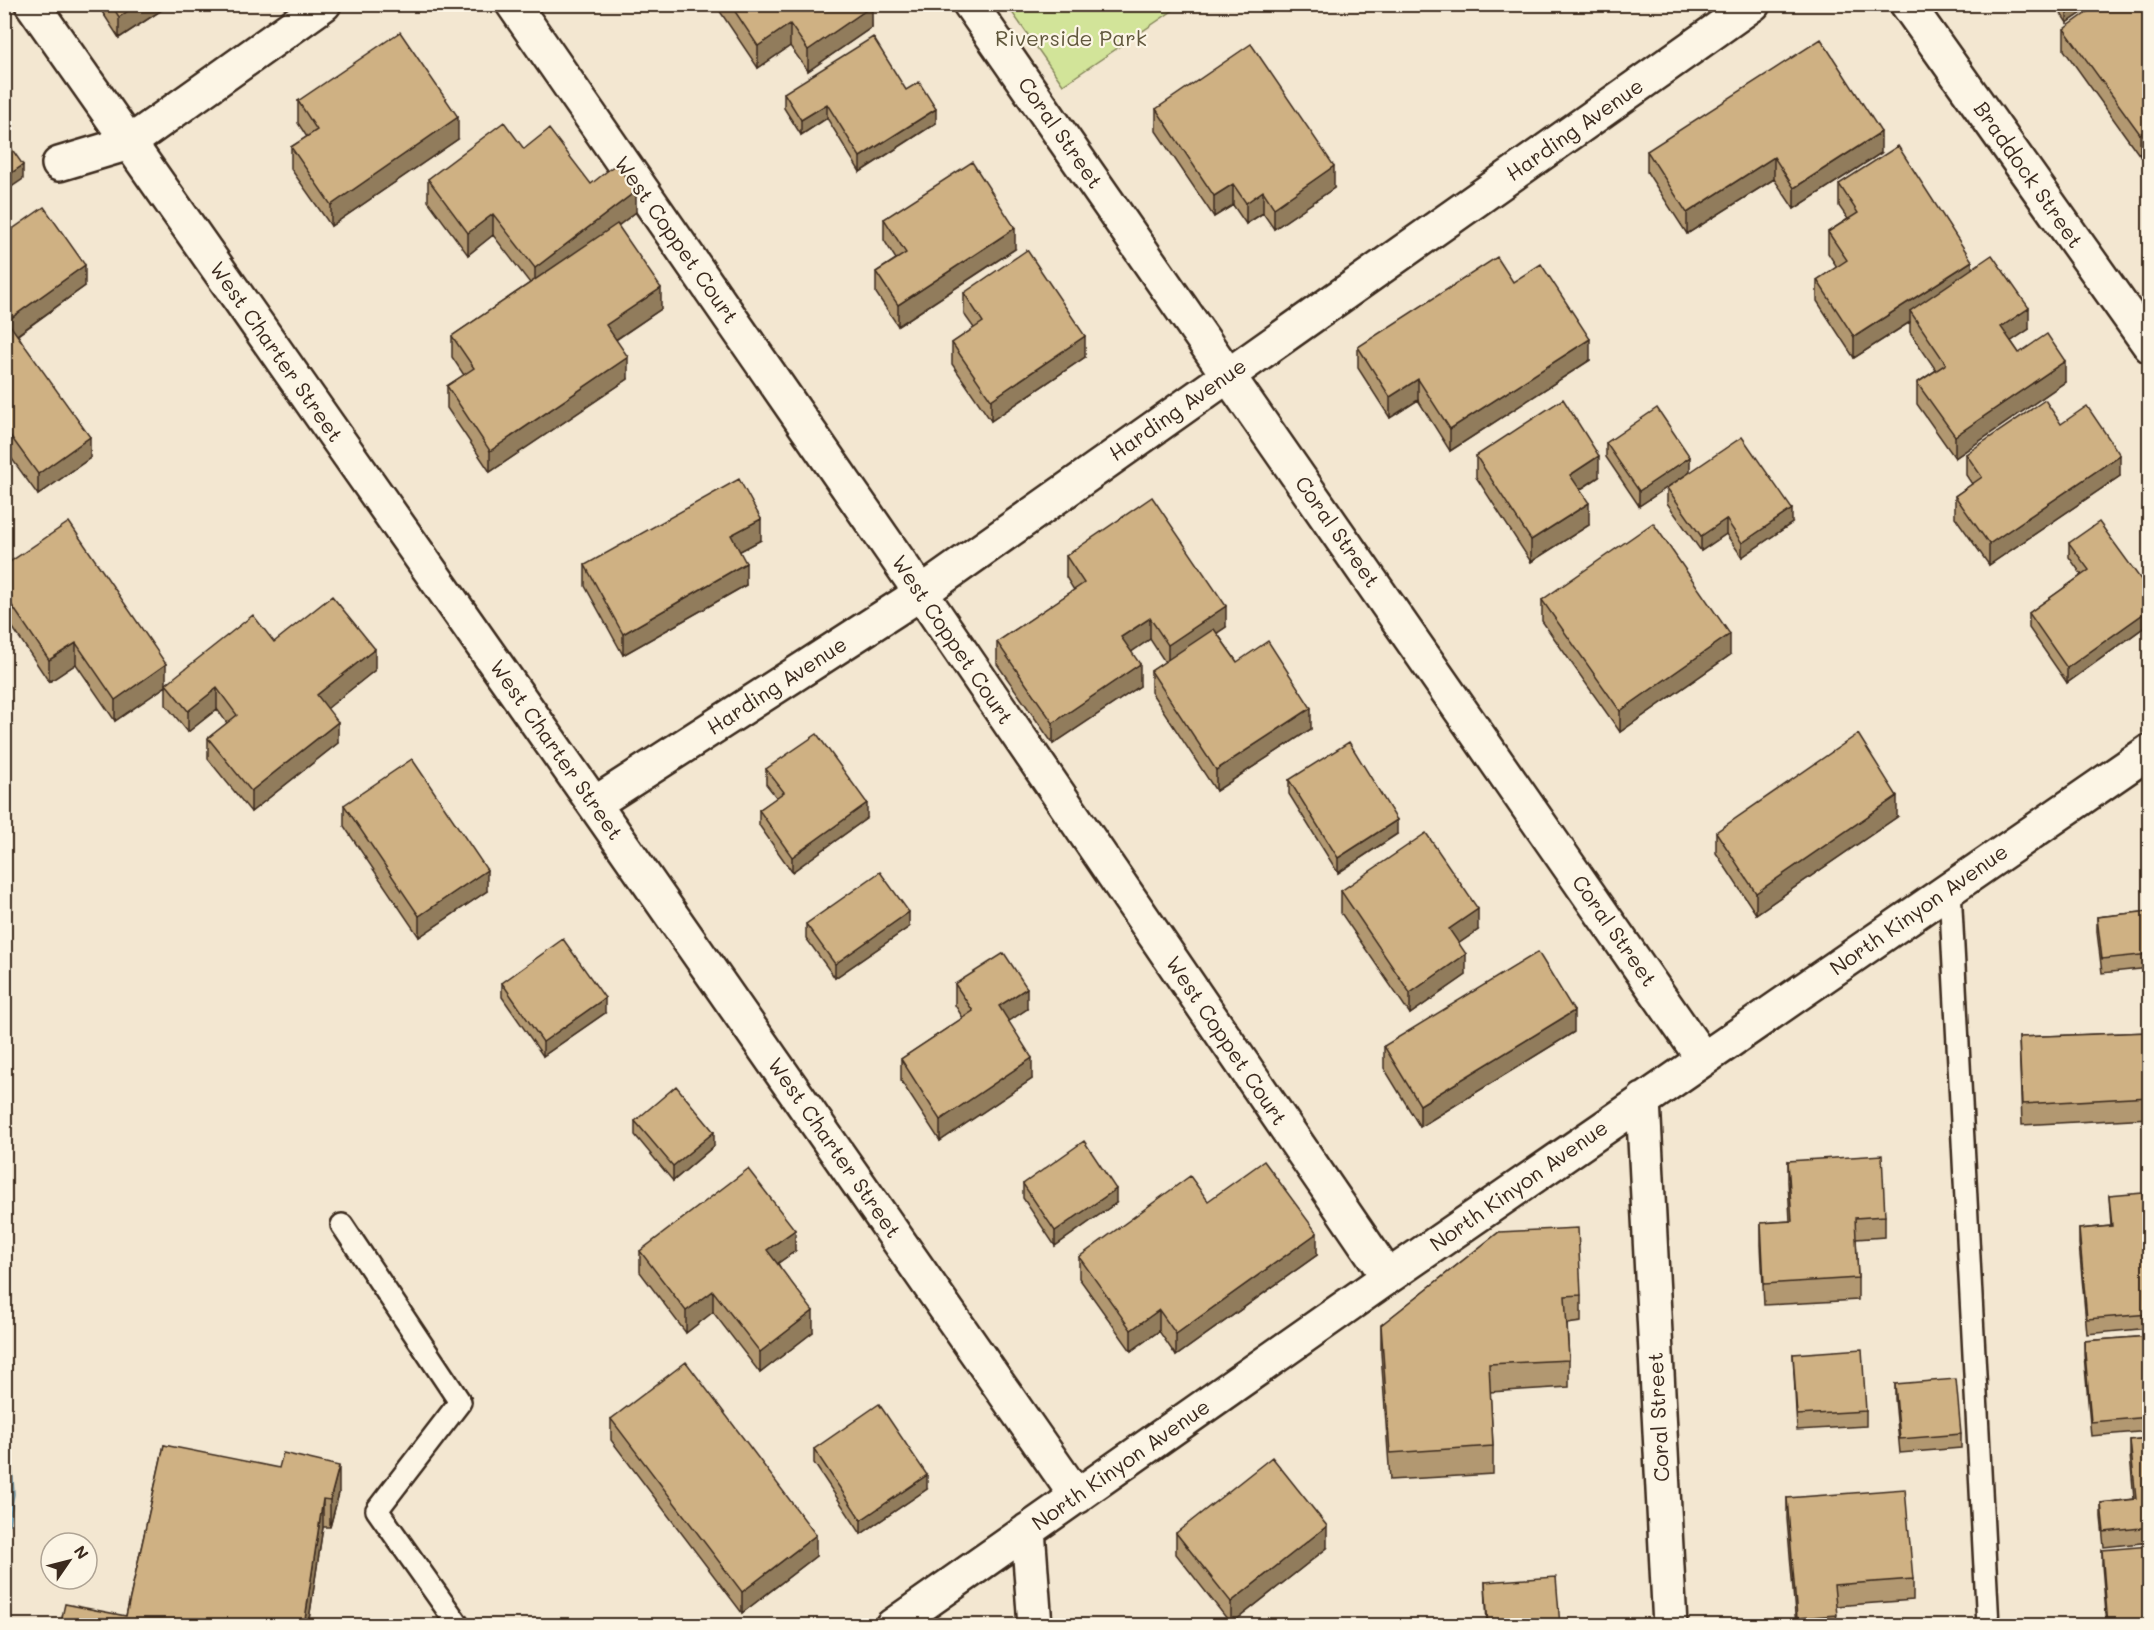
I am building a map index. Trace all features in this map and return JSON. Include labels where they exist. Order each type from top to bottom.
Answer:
[{"type":"street","name":"West Charter Street","points":[[32,4],[1077,1497]]},
{"type":"street","points":[[59,164],[129,143],[324,4]]},
{"type":"street","name":"West Coppet Court","points":[[513,4],[921,593],[1388,1277]]},
{"type":"street","name":"Coral Street","points":[[970,4],[1703,1059]]},
{"type":"street","name":"Harding Avenue","points":[[594,804],[921,593],[1753,4]]},
{"type":"street","name":"Braddock Street","points":[[1907,4],[2150,346]]},
{"type":"street","name":"North Kinyon Avenue","points":[[892,1626],[1388,1277],[2150,751]]},
{"type":"street","name":"Coral Street","points":[[1643,1100],[1670,1626]]},
{"type":"street","points":[[1028,1530],[1035,1626]]},
{"type":"lane","points":[[1950,888],[1988,1626]]},
{"type":"lane","points":[[342,1225],[460,1402],[377,1510],[459,1626]]},
{"type":"green space","name":"Riverside Park","points":[[1007,5],[1181,5],[1063,85]]},
{"type":"water","points":[[4,1344],[14,1494],[5,1549],[4,1549]]},
{"type":"building","points":[[111,4],[138,4],[119,17]]},
{"type":"building","points":[[730,4],[871,4],[872,6],[808,50],[790,24],[758,46]]},
{"type":"building","points":[[2099,4],[2150,4],[2150,128],[2140,134],[2064,29]]},
{"type":"building","points":[[400,32],[458,117],[331,205],[291,147],[317,130],[298,101]]},
{"type":"building","points":[[873,37],[906,90],[919,82],[936,109],[860,157],[827,104],[801,120],[784,93]]},
{"type":"building","points":[[1821,39],[1881,132],[1794,188],[1774,157],[1687,213],[1647,151]]},
{"type":"building","points":[[1251,44],[1334,166],[1274,208],[1263,191],[1246,203],[1233,184],[1214,196],[1156,109]]},
{"type":"building","points":[[504,122],[524,149],[549,129],[591,184],[616,164],[636,191],[535,268],[493,214],[468,233],[428,179]]},
{"type":"building","points":[[4,138],[23,165],[4,178]]},
{"type":"building","points":[[1898,146],[1972,261],[1854,337],[1817,280],[1847,260],[1828,232],[1858,213],[1839,184]]},
{"type":"building","points":[[972,162],[1015,228],[898,305],[876,272],[906,253],[884,219]]},
{"type":"building","points":[[44,207],[85,265],[7,321],[90,437],[38,474],[4,427],[4,235]]},
{"type":"building","points":[[617,224],[661,288],[606,325],[628,357],[490,451],[447,386],[474,368],[452,336]]},
{"type":"building","points":[[1027,250],[1085,336],[991,400],[952,343],[983,322],[964,293]]},
{"type":"building","points":[[1992,255],[2029,308],[2001,327],[2019,353],[2047,334],[2065,361],[1955,436],[1917,383],[1946,364],[1910,311]]},
{"type":"building","points":[[1497,257],[1513,282],[1541,264],[1590,339],[1450,429],[1418,379],[1390,397],[1358,347]]},
{"type":"building","points":[[1563,399],[1599,456],[1570,475],[1589,503],[1531,540],[1476,456]]},
{"type":"building","points":[[2045,400],[2061,424],[2087,406],[2120,455],[1989,544],[1955,496],[1982,477],[1966,454]]},
{"type":"building","points":[[1657,408],[1690,457],[1639,491],[1606,443]]},
{"type":"building","points":[[1742,437],[1792,509],[1742,543],[1726,519],[1701,536],[1667,488]]},
{"type":"building","points":[[739,479],[761,519],[731,535],[746,563],[623,634],[585,565]]},
{"type":"building","points":[[1152,497],[1226,606],[1168,645],[1150,618],[1121,637],[1140,664],[1053,723],[997,642],[1084,583],[1066,556]]},
{"type":"building","points":[[69,522],[166,664],[115,700],[76,643],[49,660],[11,604],[4,608],[4,566]]},
{"type":"building","points":[[2099,522],[2150,592],[2150,609],[2067,668],[2029,613],[2089,570],[2069,543]]},
{"type":"building","points":[[1653,523],[1730,634],[1620,711],[1542,600]]},
{"type":"building","points":[[332,596],[375,649],[317,695],[338,722],[251,791],[208,738],[237,715],[217,688],[188,711],[166,684],[253,615],[274,642]]},
{"type":"building","points":[[1214,629],[1237,662],[1268,641],[1311,708],[1216,770],[1151,671]]},
{"type":"building","points":[[817,734],[867,803],[792,857],[759,810],[784,792],[766,769]]},
{"type":"building","points":[[1858,734],[1897,796],[1756,893],[1716,832]]},
{"type":"building","points":[[1349,742],[1397,820],[1338,858],[1289,780]]},
{"type":"building","points":[[412,759],[487,870],[419,916],[344,805]]},
{"type":"building","points":[[1426,833],[1478,909],[1449,929],[1466,954],[1410,993],[1341,891]]},
{"type":"building","points":[[880,872],[909,912],[835,964],[806,924]]},
{"type":"building","points":[[2150,911],[2150,954],[2102,959],[2097,917]]},
{"type":"building","points":[[563,939],[605,998],[543,1042],[502,983]]},
{"type":"building","points":[[1538,952],[1574,1011],[1420,1105],[1384,1046]]},
{"type":"building","points":[[1004,953],[1027,988],[999,1006],[1032,1058],[940,1120],[901,1059],[973,1011],[955,984]]},
{"type":"building","points":[[2150,1032],[2150,1097],[2022,1104],[2019,1037]]},
{"type":"building","points":[[676,1086],[714,1132],[673,1166],[635,1121]]},
{"type":"building","points":[[1084,1141],[1116,1189],[1055,1231],[1023,1184]]},
{"type":"building","points":[[1882,1155],[1885,1216],[1855,1218],[1858,1278],[1764,1284],[1761,1223],[1792,1221],[1788,1161]]},
{"type":"building","points":[[1264,1161],[1317,1233],[1176,1334],[1159,1310],[1131,1330],[1079,1257],[1190,1176],[1208,1201]]},
{"type":"building","points":[[748,1169],[795,1230],[767,1250],[813,1311],[760,1352],[713,1291],[686,1311],[640,1251]]},
{"type":"building","points":[[2142,1193],[2148,1253],[2150,1253],[2150,1314],[2087,1319],[2079,1229],[2112,1226],[2109,1196]]},
{"type":"building","points":[[1578,1228],[1581,1295],[1565,1296],[1569,1360],[1489,1364],[1493,1446],[1390,1453],[1381,1325],[1499,1232]]},
{"type":"building","points":[[2150,1336],[2150,1417],[2091,1422],[2084,1341]]},
{"type":"building","points":[[1862,1349],[1866,1411],[1797,1415],[1793,1354]]},
{"type":"building","points":[[686,1362],[816,1535],[742,1592],[611,1419]]},
{"type":"building","points":[[1956,1379],[1961,1434],[1900,1439],[1895,1384]]},
{"type":"building","points":[[879,1404],[927,1475],[861,1520],[814,1449]]},
{"type":"building","points":[[2150,1438],[2150,1527],[2104,1532],[2101,1503],[2136,1499],[2130,1440]]},
{"type":"building","points":[[164,1445],[279,1468],[283,1453],[339,1466],[330,1500],[323,1499],[304,1626],[60,1626],[65,1604],[126,1616]]},
{"type":"building","points":[[1272,1457],[1327,1526],[1231,1602],[1176,1533]]},
{"type":"building","points":[[1905,1489],[1913,1579],[1834,1585],[1837,1615],[1797,1618],[1787,1498]]},
{"type":"building","points":[[2150,1546],[2150,1626],[2108,1626],[2102,1550]]},
{"type":"building","points":[[1556,1577],[1560,1626],[1488,1626],[1485,1582]]}]
